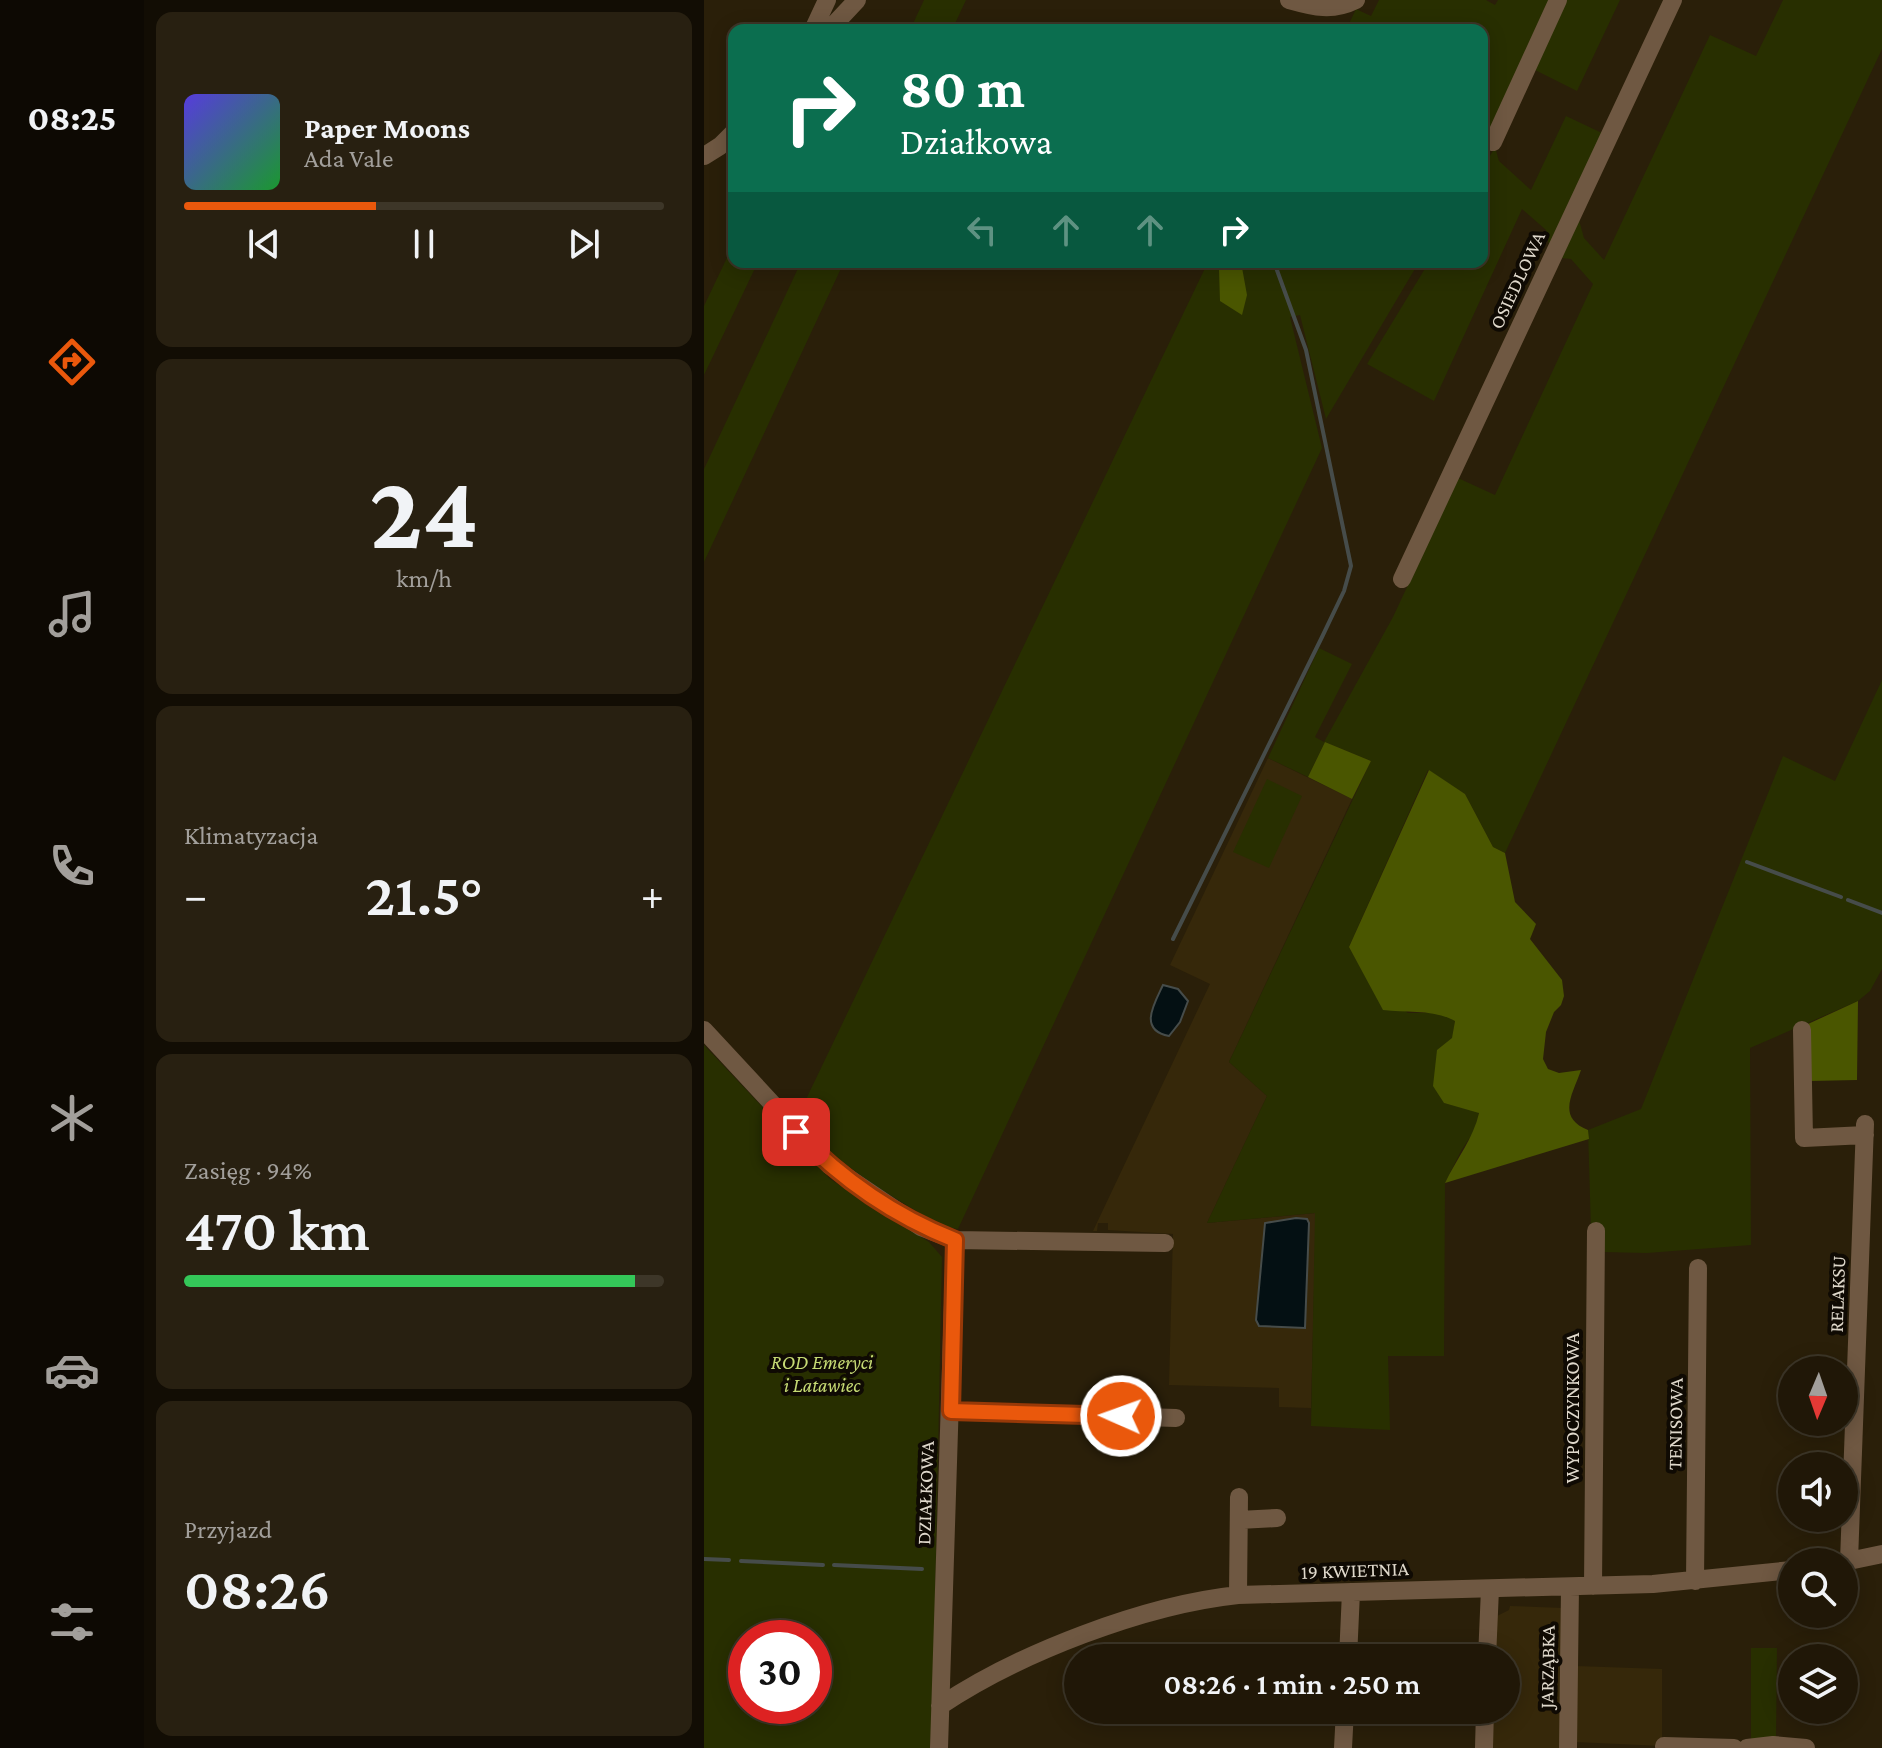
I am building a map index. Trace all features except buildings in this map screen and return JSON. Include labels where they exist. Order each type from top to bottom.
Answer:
[{"type":"street","points":[[816,24],[827,0]]},
{"type":"street","points":[[835,24],[857,0]]},
{"type":"street","points":[[1289,0],[1316,8],[1340,8],[1356,0]]},
{"type":"street","points":[[1493,142],[1558,0]]},
{"type":"street","name":"OSIEDLOWA","points":[[1402,579],[1673,0]]},
{"type":"street","points":[[704,156],[728,138]]},
{"type":"street","points":[[704,1030],[829,1165],[921,1227],[955,1240],[1165,1243]]},
{"type":"street","name":"RELAKSU","points":[[1802,1030],[1804,1138],[1865,1129],[1847,1548]]},
{"type":"street","name":"WYPOCZYNKOWA","points":[[1593,1586],[1596,1231]]},
{"type":"street","name":"DZIAŁKOWA","points":[[939,1748],[955,1240]]},
{"type":"street","name":"TENISOWA","points":[[1695,1581],[1698,1268]]},
{"type":"street","points":[[951,1411],[1176,1418]]},
{"type":"street","points":[[1238,1595],[1239,1497]]},
{"type":"street","points":[[1239,1520],[1277,1518]]},
{"type":"street","points":[[1858,1559],[1882,1554]]},
{"type":"street","name":"19 KWIETNIA","points":[[940,1706],[995,1674],[1097,1630],[1176,1605],[1238,1595],[1570,1587],[1695,1581],[1778,1572]]},
{"type":"street","name":"JARZĄBKA","points":[[1568,1748],[1570,1587]]},
{"type":"street","points":[[1488,1644],[1490,1589]]},
{"type":"street","points":[[1349,1644],[1351,1592]]},
{"type":"street","points":[[1343,1748],[1344,1724]]},
{"type":"street","points":[[1484,1748],[1485,1724]]},
{"type":"street","points":[[1664,1746],[1806,1748]]},
{"type":"shaded area","points":[[1268,758],[1352,799],[1229,1062],[1267,1096],[1207,1223],[1316,1213],[1311,1408],[1279,1407],[1279,1388],[1169,1385],[1173,1234],[1108,1230],[1108,1223],[1098,1223],[1097,1231],[1093,1231],[1210,984],[1170,965]]},
{"type":"shaded area","points":[[1163,985],[1178,989],[1188,1001],[1180,1022],[1169,1036],[1159,1033],[1151,1022],[1153,1008]]},
{"type":"shaded area","points":[[1307,1219],[1309,1223],[1305,1328],[1259,1326],[1256,1320],[1265,1223]]},
{"type":"shaded area","points":[[1510,1606],[1564,1608],[1564,1748],[1491,1748],[1492,1724],[1520,1724],[1520,1644],[1494,1644],[1495,1617],[1509,1610]]},
{"type":"shaded area","points":[[1576,1666],[1662,1669],[1662,1746],[1575,1742]]},
{"type":"green space","points":[[924,0],[966,0],[955,24],[913,24]]},
{"type":"green space","points":[[1379,0],[1486,0],[1495,5],[1498,0],[1554,0],[1488,136],[1488,24],[1349,24],[1356,9],[1371,16]]},
{"type":"green space","points":[[1562,0],[1620,0],[1577,91],[1531,68]]},
{"type":"green space","points":[[1783,0],[1882,0],[1882,49],[1505,853],[1493,847],[1465,794],[1428,770],[1349,947],[1368,981],[1408,1013],[1440,1013],[1455,1020],[1444,1103],[1479,1112],[1476,1128],[1445,1183],[1444,1356],[1388,1356],[1390,1430],[1311,1426],[1315,1213],[1207,1223],[1267,1096],[1229,1062],[1371,761],[1325,742],[1308,777],[1268,758],[1319,648],[1352,664],[1315,737],[1324,742],[1393,617],[1458,478],[1495,495],[1593,284],[1571,259],[1561,258],[1579,220],[1584,238],[1604,260],[1710,35],[1756,56]]},
{"type":"green space","points":[[1566,116],[1602,133],[1549,245],[1546,230],[1522,209],[1434,401],[1367,364],[1425,268],[1488,268],[1488,159],[1495,147],[1499,161],[1531,190]]},
{"type":"green space","points":[[728,256],[728,268],[755,268],[704,375],[704,306]]},
{"type":"green space","points":[[798,268],[841,268],[704,562],[704,469]]},
{"type":"green space","points":[[1205,268],[1219,268],[1243,277],[1242,268],[1415,268],[1326,419],[1300,315],[1290,317],[1322,448],[958,1229],[926,1217],[863,1177],[835,1156],[797,1118]]},
{"type":"green space","points":[[1219,268],[1242,268],[1247,295],[1242,315],[1220,301]]},
{"type":"green space","points":[[1882,680],[1882,969],[1870,991],[1858,1001],[1750,1048],[1751,1245],[1647,1253],[1601,1252],[1591,1230],[1588,1130],[1641,1109],[1783,756],[1835,781]]},
{"type":"green space","points":[[1325,742],[1371,761],[1352,799],[1308,777]]},
{"type":"green space","points":[[1429,770],[1465,794],[1493,847],[1505,853],[1515,902],[1536,924],[1530,939],[1562,980],[1564,996],[1546,1032],[1543,1059],[1548,1069],[1559,1073],[1581,1070],[1571,1096],[1570,1112],[1578,1125],[1588,1130],[1589,1139],[1445,1183],[1469,1140],[1479,1113],[1444,1103],[1433,1086],[1437,1050],[1452,1038],[1455,1021],[1429,1013],[1383,1010],[1349,947]]},
{"type":"green space","points":[[1267,779],[1302,796],[1269,868],[1233,852]]},
{"type":"green space","points":[[1858,1001],[1857,1080],[1808,1081],[1808,1024]]},
{"type":"green space","name":"ROD Emeryci i Latawiec","points":[[704,1045],[830,1179],[929,1242],[942,1257],[930,1748],[704,1748]]},
{"type":"green space","points":[[1751,1648],[1777,1648],[1776,1740],[1751,1740]]},
{"type":"waterway","points":[[1173,939],[1344,591],[1351,566],[1306,350],[1276,268]]},
{"type":"waterway","points":[[1747,862],[1841,897]]},
{"type":"waterway","points":[[1848,900],[1882,913]]},
{"type":"waterway","points":[[704,1559],[729,1560]]},
{"type":"waterway","points":[[741,1561],[823,1565]]},
{"type":"waterway","points":[[834,1565],[922,1569]]},
{"type":"route","points":[[796,1132],[829,1165],[873,1197],[921,1227],[955,1240],[951,1411],[1121,1416]]}]
